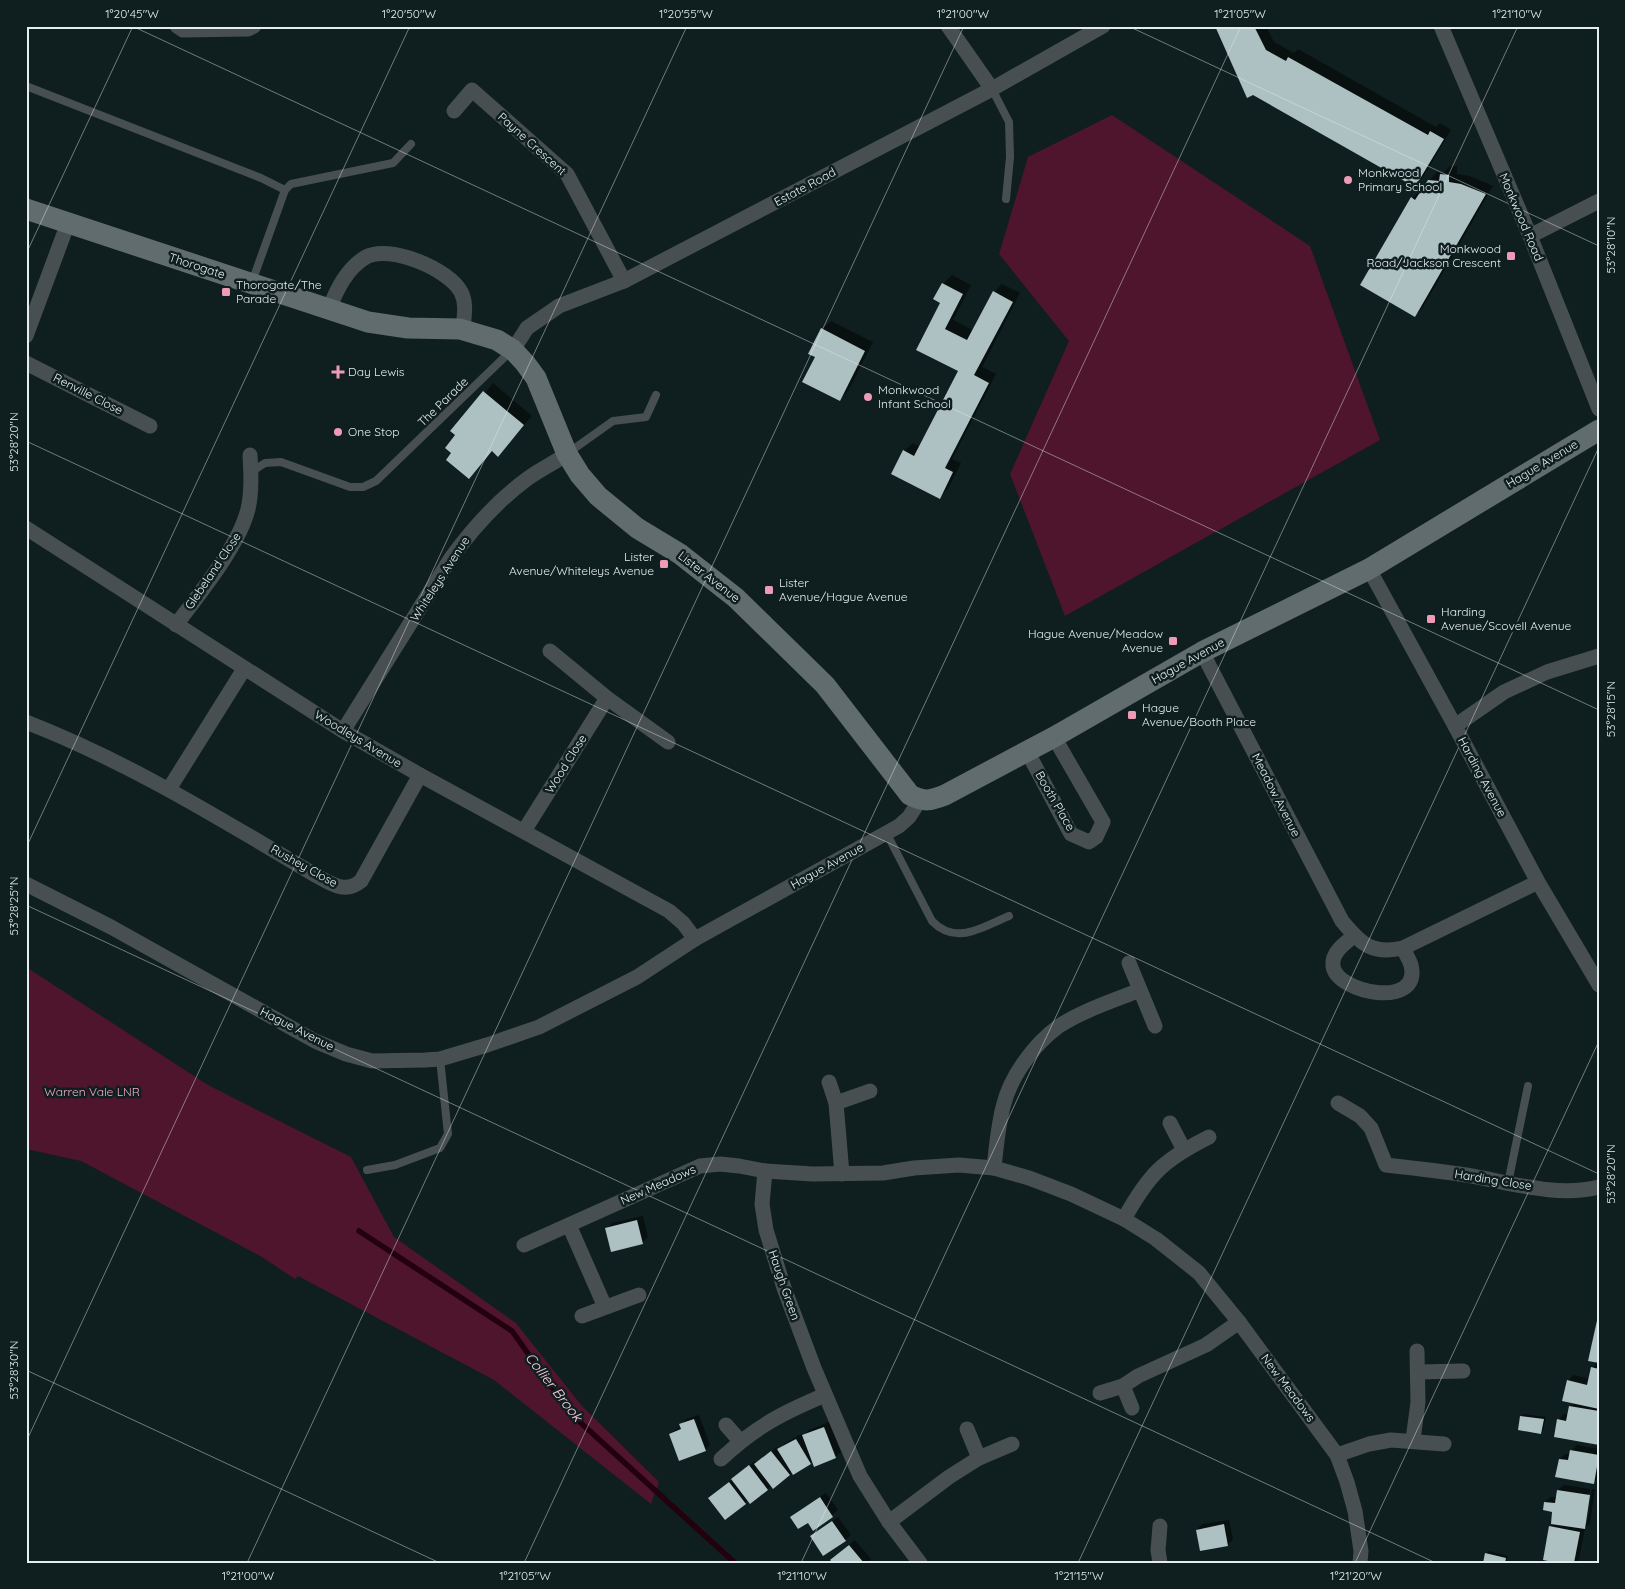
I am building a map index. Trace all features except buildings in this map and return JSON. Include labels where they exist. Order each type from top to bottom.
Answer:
[{"type":"street","points":[[177,26],[183,30],[248,30],[254,26]]},
{"type":"street","points":[[948,26],[992,90]]},
{"type":"street","name":"Estate Road","points":[[513,350],[528,328],[559,306],[624,281],[992,90],[1103,26]]},
{"type":"street","name":"Monkwood Road","points":[[1441,26],[1530,236],[1599,409]]},
{"type":"street","name":"Payne Crescent","points":[[454,111],[472,90],[567,174],[624,281]]},
{"type":"street","points":[[1530,236],[1599,201]]},
{"type":"street","name":"Thorogate","points":[[26,209],[368,322],[390,326],[463,330],[497,340],[513,350]]},
{"type":"street","points":[[26,336],[68,223]]},
{"type":"street","points":[[329,309],[337,288],[358,262],[368,256],[394,253],[413,259],[455,283],[463,296],[463,330]]},
{"type":"street","name":"Lister Avenue","points":[[513,350],[526,363],[536,378],[567,454],[580,475],[598,496],[637,528],[680,554],[736,598],[764,624],[825,685],[910,795],[920,800]]},
{"type":"street","name":"Renville Close","points":[[26,363],[150,426]]},
{"type":"street","name":"Hague Avenue","points":[[26,884],[111,927],[315,1041],[346,1054],[372,1061],[440,1059],[539,1027],[637,977],[695,939],[900,826],[909,817],[920,800],[932,801],[945,795],[1202,652],[1369,569],[1599,430]]},
{"type":"street","name":"Whiteleys Avenue","points":[[343,731],[451,558],[469,534],[495,506],[527,479],[567,454]]},
{"type":"street","name":"Glebeland Close","points":[[176,625],[220,564],[241,529],[248,510],[251,472],[250,455]]},
{"type":"street","name":"Woodleys Avenue","points":[[26,528],[343,731],[669,911],[683,923],[695,939]]},
{"type":"street","name":"Harding Avenue","points":[[1369,569],[1538,882],[1599,984]]},
{"type":"street","points":[[550,651],[607,698],[668,742]]},
{"type":"street","name":"Meadow Avenue","points":[[1202,652],[1342,922],[1363,944],[1375,950],[1388,951],[1403,948],[1538,882]]},
{"type":"street","points":[[1455,726],[1504,692],[1548,672],[1599,656]]},
{"type":"street","points":[[169,788],[244,669]]},
{"type":"street","name":"Wood Close","points":[[524,831],[607,698]]},
{"type":"street","name":"Rushey Close","points":[[26,722],[61,735],[169,788],[317,876],[334,885],[346,888],[354,887],[361,881],[420,775]]},
{"type":"street","name":"Booth Place","points":[[1027,751],[1071,834],[1089,842],[1096,837],[1103,822],[1054,736]]},
{"type":"street","points":[[1354,936],[1341,947],[1334,957],[1333,966],[1337,976],[1347,983],[1370,991],[1387,994],[1399,991],[1407,986],[1411,975],[1411,965],[1403,948]]},
{"type":"street","points":[[1129,963],[1155,1026]]},
{"type":"street","points":[[994,1168],[1003,1105],[1026,1060],[1058,1027],[1084,1012],[1140,990]]},
{"type":"street","points":[[829,1082],[836,1103],[842,1174]]},
{"type":"street","points":[[836,1103],[870,1091]]},
{"type":"street","name":"Harding Close","points":[[1338,1103],[1360,1116],[1371,1128],[1386,1165],[1466,1175],[1566,1191],[1599,1187]]},
{"type":"street","points":[[1170,1122],[1184,1150]]},
{"type":"street","points":[[1124,1219],[1148,1180],[1162,1166],[1184,1150],[1209,1137]]},
{"type":"street","name":"New Meadows","points":[[524,1245],[700,1166],[720,1164],[764,1171],[842,1174],[883,1173],[914,1168],[958,1165],[994,1168],[1029,1178],[1071,1194],[1124,1219],[1156,1239],[1198,1273],[1239,1322],[1337,1455],[1355,1511],[1360,1563]]},
{"type":"street","name":"Haugh Green","points":[[764,1171],[762,1204],[766,1230],[784,1288],[825,1394],[860,1476],[889,1522],[920,1563]]},
{"type":"street","points":[[569,1225],[604,1307]]},
{"type":"street","points":[[582,1316],[639,1295]]},
{"type":"street","points":[[1100,1392],[1123,1386],[1138,1376],[1206,1345],[1239,1322]]},
{"type":"street","points":[[1413,1440],[1418,1402],[1417,1351]]},
{"type":"street","points":[[1418,1372],[1463,1371]]},
{"type":"street","points":[[1123,1386],[1132,1408]]},
{"type":"street","points":[[721,1459],[740,1441],[786,1411],[825,1394]]},
{"type":"street","points":[[726,1425],[740,1441]]},
{"type":"street","points":[[967,1429],[979,1458]]},
{"type":"street","points":[[1337,1455],[1369,1444],[1391,1440],[1413,1440],[1444,1444]]},
{"type":"street","points":[[889,1522],[949,1477],[979,1458],[1012,1444]]},
{"type":"street","points":[[1160,1526],[1158,1550],[1160,1563]]},
{"type":"lane","points":[[26,86],[261,178],[285,190]]},
{"type":"lane","points":[[992,90],[1008,122],[1010,157],[1006,199]]},
{"type":"lane","points":[[252,284],[285,190],[291,184],[393,163],[411,144]]},
{"type":"lane","name":"The Parade","points":[[251,472],[265,463],[281,462],[350,487],[364,487],[376,481],[513,350]]},
{"type":"lane","points":[[567,454],[613,421],[646,417],[656,394]]},
{"type":"lane","points":[[887,834],[932,921],[940,929],[952,934],[964,934],[1009,916]]},
{"type":"lane","points":[[366,1170],[395,1165],[440,1148],[448,1134],[440,1059]]},
{"type":"lane","points":[[1508,1183],[1528,1086]]},
{"type":"green space","points":[[1112,115],[1310,246],[1380,440],[1065,616],[1010,474],[1069,341],[999,254],[1028,157]]},
{"type":"green space","name":"Warren Vale LNR","points":[[26,967],[208,1085],[351,1157],[394,1237],[516,1323],[582,1406],[659,1482],[651,1504],[494,1380],[298,1276],[295,1279],[262,1257],[81,1161],[26,1149]]},
{"type":"waterway","name":"Collier Brook","points":[[359,1231],[512,1331],[571,1414],[735,1563]]},
{"type":"place","name":"Monkwood Primary School","points":[[1348,180]]},
{"type":"place","name":"Monkwood Road/Jackson Crescent","points":[[1511,256]]},
{"type":"place","name":"Thorogate/The Parade","points":[[226,292]]},
{"type":"place","name":"Day Lewis","points":[[338,372]]},
{"type":"place","name":"Monkwood Infant School","points":[[868,397]]},
{"type":"place","name":"One Stop","points":[[338,432]]},
{"type":"place","name":"Lister Avenue/Whiteleys Avenue","points":[[664,564]]},
{"type":"place","name":"Lister Avenue/Hague Avenue","points":[[769,590]]},
{"type":"place","name":"Harding Avenue/Scovell Avenue","points":[[1431,619]]},
{"type":"place","name":"Hague Avenue/Meadow Avenue","points":[[1173,641]]},
{"type":"place","name":"Hague Avenue/Booth Place","points":[[1132,715]]}]
